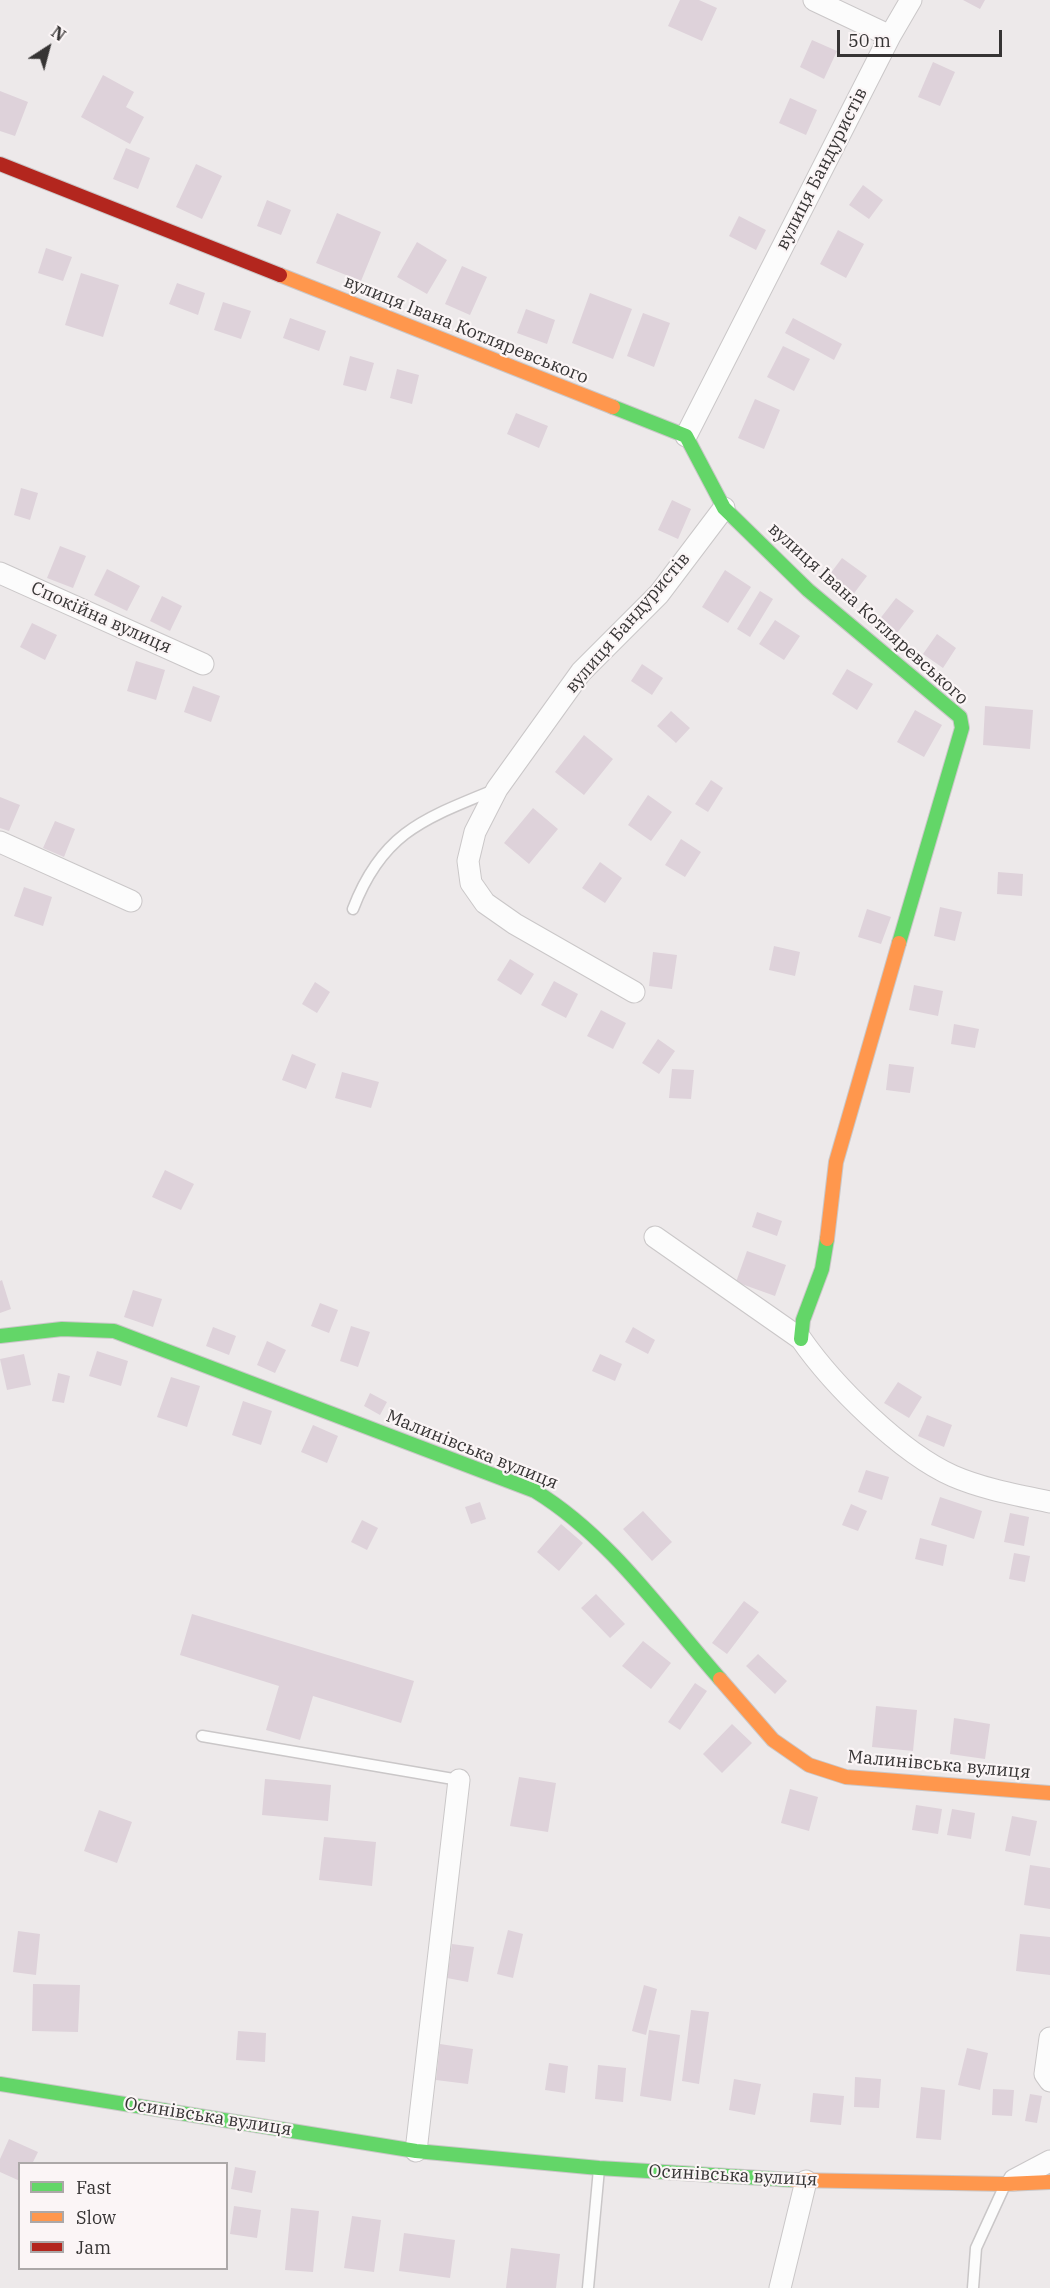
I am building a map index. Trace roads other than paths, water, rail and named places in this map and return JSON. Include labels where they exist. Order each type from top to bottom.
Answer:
[{"type":"street","points":[[814,0],[890,36]]},
{"type":"street","name":"вулиця Бандуристів","points":[[686,436],[890,36],[911,0]]},
{"type":"street","name":"вулиця Івана Котляревського","points":[[0,164],[686,436],[724,508],[808,590],[960,717],[962,728],[849,1115],[833,1178],[829,1237],[822,1272],[806,1309],[800,1329],[801,1339]]},
{"type":"street","name":"вулиця Бандуристів","points":[[634,992],[515,924],[486,903],[471,883],[468,861],[475,832],[497,789],[581,672],[659,594],[724,508]]},
{"type":"street","name":"Спокійна вулиця","points":[[0,573],[202,664]]},
{"type":"street","points":[[0,842],[131,901]]},
{"type":"street","points":[[655,1237],[801,1339],[825,1371],[892,1436],[922,1460],[952,1476],[986,1488],[1050,1502]]},
{"type":"street","name":"Малинівська вулиця","points":[[0,1336],[62,1329],[114,1331],[167,1349],[535,1491],[566,1509],[593,1533],[773,1740],[809,1765],[846,1777],[1050,1793]]},
{"type":"street","points":[[416,2151],[459,1780]]},
{"type":"street","points":[[1050,2038],[1045,2074],[1050,2081]]},
{"type":"street","name":"Осинівська вулиця","points":[[0,2084],[416,2151],[599,2168],[806,2181],[1005,2184],[1050,2182]]},
{"type":"street","points":[[1005,2184],[1050,2161]]},
{"type":"street","points":[[780,2288],[806,2181]]},
{"type":"lane","points":[[352,909],[364,879],[384,851],[428,817],[497,789]]},
{"type":"lane","points":[[202,1736],[459,1780]]},
{"type":"lane","points":[[588,2288],[599,2168]]},
{"type":"lane","points":[[973,2288],[976,2248],[1005,2184]]}]
